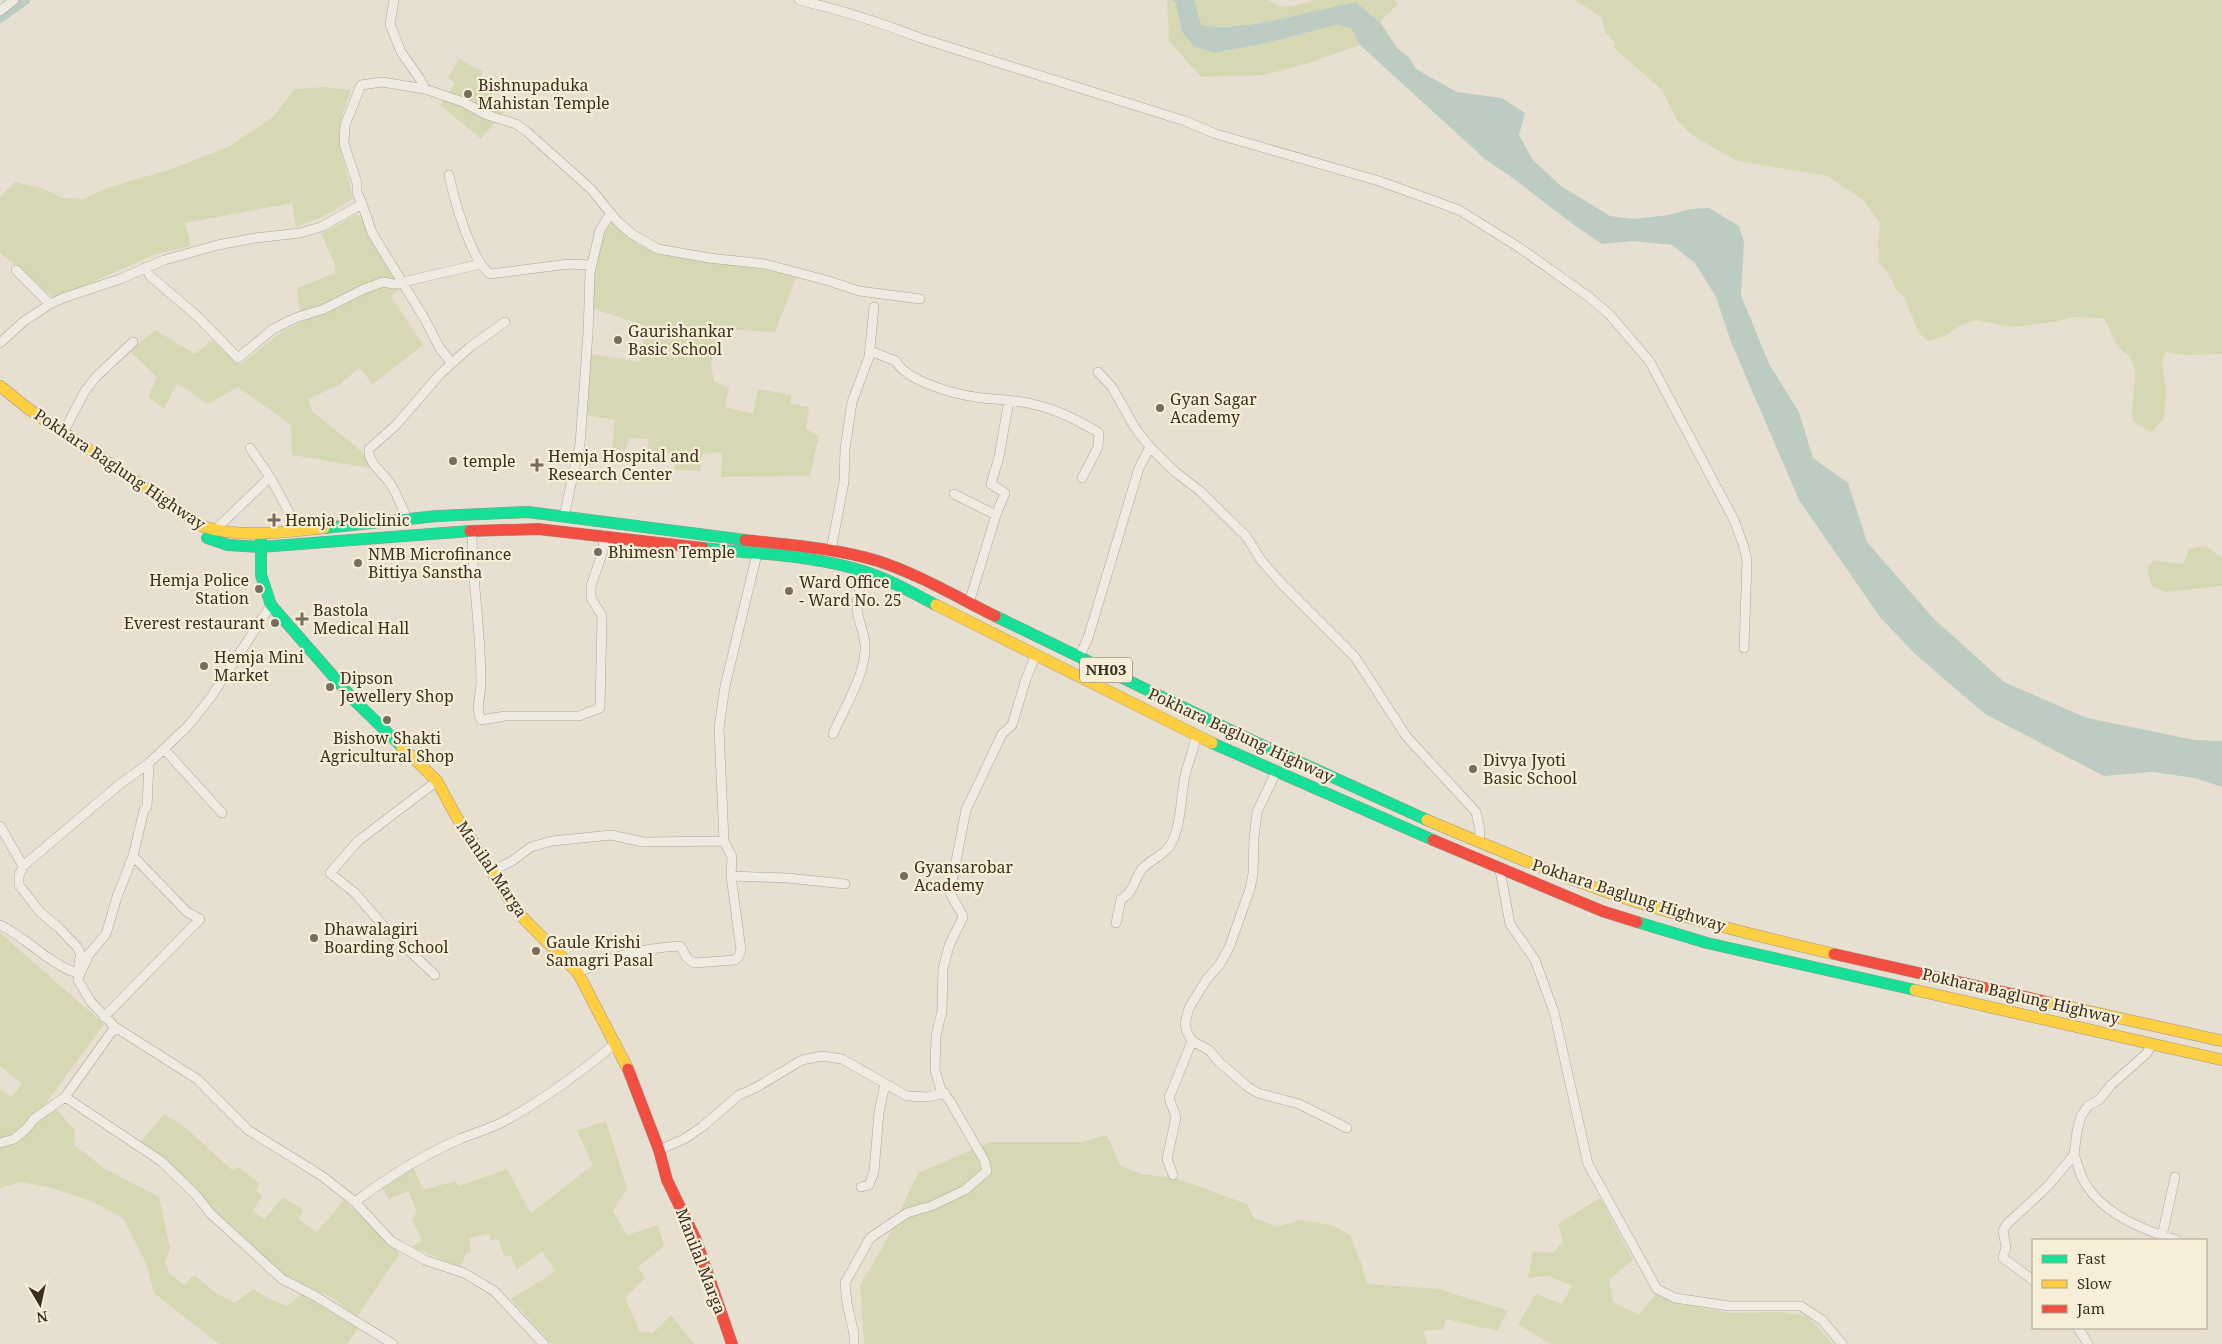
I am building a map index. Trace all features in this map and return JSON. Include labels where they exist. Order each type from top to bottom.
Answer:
[{"type":"main road","name":"Pokhara Baglung Highway","points":[[0,386],[63,433],[196,522],[214,530],[227,533],[292,532],[406,518],[539,513],[676,532],[831,550],[888,564],[1079,656],[1267,750],[1479,841],[1582,882],[1741,932],[2222,1041]]},
{"type":"main road","name":"Pokhara Baglung Highway","points":[[0,400],[196,533],[228,545],[260,546],[538,528],[826,562],[863,572],[895,584],[1196,736],[1500,870],[1602,911],[1677,935],[2222,1060]]},
{"type":"main road","points":[[538,528],[539,513]]},
{"type":"main road","name":"Manilal Marga","points":[[261,533],[262,575],[271,605],[354,700],[437,781],[456,816],[490,870],[525,920],[578,973],[634,1080],[659,1150],[667,1180],[696,1240],[732,1344]]},
{"type":"main road","points":[[1245,757],[1267,750]]},
{"type":"street","points":[[0,11],[14,0]]},
{"type":"street","points":[[394,0],[390,24],[401,52],[425,89]]},
{"type":"street","points":[[799,0],[826,5],[883,23],[920,38],[1185,121],[1216,134],[1415,193],[1459,210],[1520,248],[1589,297],[1610,315],[1650,362],[1670,397],[1734,520],[1744,547],[1747,577],[1744,648]]},
{"type":"street","points":[[452,363],[440,350],[423,316],[372,233],[357,192],[357,183],[344,144],[345,125],[361,85],[382,82],[425,89],[463,102],[526,130],[592,189],[611,213],[632,234],[658,249],[709,258],[765,264],[829,281],[859,292],[920,299]]},
{"type":"street","points":[[449,176],[461,219],[482,264],[490,274],[568,264],[591,265]]},
{"type":"street","points":[[0,343],[23,322],[50,304],[164,260],[218,245],[255,238],[300,233],[320,227],[362,204]]},
{"type":"street","points":[[564,516],[580,444],[591,265],[600,230],[611,213]]},
{"type":"street","points":[[146,268],[150,276],[197,316],[238,358],[273,329],[294,318],[324,309],[383,282],[394,284],[482,264]]},
{"type":"street","points":[[16,270],[50,304]]},
{"type":"street","points":[[831,550],[844,482],[845,449],[852,402],[870,351],[874,307]]},
{"type":"street","points":[[406,518],[389,482],[368,454],[369,449],[396,425],[441,372],[470,347],[505,322]]},
{"type":"street","points":[[63,433],[85,391],[96,377],[133,342]]},
{"type":"street","points":[[870,351],[896,361],[899,367],[917,379],[932,385],[975,397],[1032,404],[1060,412],[1099,433],[1098,447],[1082,478]]},
{"type":"street","points":[[1098,372],[1112,387],[1135,428],[1150,447],[1200,491],[1246,536],[1261,560],[1279,581],[1355,657],[1406,736],[1476,812],[1480,830],[1479,841]]},
{"type":"street","points":[[969,603],[996,515],[1005,494],[991,484],[999,458],[1009,400]]},
{"type":"street","points":[[1079,656],[1088,638],[1139,468],[1150,447]]},
{"type":"street","points":[[250,448],[270,477],[295,524],[292,538],[296,544]]},
{"type":"street","points":[[214,530],[270,477]]},
{"type":"street","points":[[954,494],[996,515]]},
{"type":"street","points":[[472,531],[474,592],[481,664],[481,686],[477,712],[481,720],[505,716],[579,716],[600,708],[602,616],[591,598],[591,586],[603,551],[604,536]]},
{"type":"street","points":[[578,973],[610,958],[658,947],[680,946],[687,958],[694,963],[735,960],[739,956],[741,950],[731,876],[732,857],[724,840],[719,728],[724,686],[757,554]]},
{"type":"street","points":[[833,734],[858,678],[865,651],[864,636],[858,618],[857,601],[863,580],[863,572]]},
{"type":"street","points":[[80,974],[77,963],[81,954],[77,947],[40,912],[19,884],[19,876],[23,866],[120,784],[149,763],[188,726],[211,697],[271,605]]},
{"type":"street","points":[[854,1344],[854,1334],[846,1303],[845,1283],[870,1238],[907,1213],[931,1206],[966,1190],[986,1171],[984,1160],[945,1093],[941,1090],[935,1070],[942,1011],[943,969],[949,946],[963,917],[960,907],[953,900],[950,892],[962,821],[1002,734],[1012,724],[1036,654]]},
{"type":"street","points":[[1116,922],[1121,899],[1127,896],[1141,870],[1151,860],[1164,853],[1171,844],[1182,808],[1185,776],[1196,736]]},
{"type":"street","points":[[164,749],[222,813]]},
{"type":"street","points":[[149,763],[147,807],[144,810],[133,856],[106,934],[89,954],[80,974],[78,980],[82,989],[104,1017],[115,1027],[197,1079],[248,1130],[322,1176],[355,1202],[391,1241],[405,1250],[464,1273],[494,1292],[544,1344]]},
{"type":"street","points":[[1276,772],[1257,812],[1253,874],[1250,889],[1229,948],[1189,1008],[1185,1023],[1192,1041],[1209,1050],[1219,1062],[1248,1087],[1258,1093],[1299,1104],[1346,1128]]},
{"type":"street","points":[[435,975],[387,930],[355,893],[330,873],[358,841],[437,781]]},
{"type":"street","points":[[0,826],[23,866]]},
{"type":"street","points":[[490,870],[512,861],[531,847],[552,841],[611,835],[643,842],[724,840]]},
{"type":"street","points":[[104,1017],[200,920],[187,912],[133,856]]},
{"type":"street","points":[[1500,870],[1510,924],[1535,960],[1554,1012],[1588,1164],[1657,1288],[1675,1298],[1729,1306],[1801,1306],[1822,1320],[1842,1344]]},
{"type":"street","points":[[731,876],[788,878],[845,884]]},
{"type":"street","points":[[0,925],[70,971],[80,974]]},
{"type":"street","points":[[0,1144],[14,1139],[34,1119],[65,1097],[115,1027]]},
{"type":"street","points":[[1173,1175],[1167,1159],[1176,1117],[1169,1098],[1192,1041]]},
{"type":"street","points":[[355,1202],[394,1173],[461,1139],[501,1123],[524,1109],[584,1069],[616,1043]]},
{"type":"street","points":[[2151,1044],[2147,1053],[2111,1085],[2100,1099],[2088,1106],[2081,1116],[2076,1131],[2074,1154],[2083,1179],[2102,1204],[2145,1230],[2173,1239]]},
{"type":"street","points":[[659,1150],[684,1139],[702,1128],[739,1095],[755,1088],[802,1060],[822,1056],[833,1056],[842,1059],[907,1096],[928,1097],[945,1093]]},
{"type":"street","points":[[861,1188],[870,1185],[874,1172],[879,1112],[885,1084]]},
{"type":"street","points":[[65,1097],[161,1161],[195,1194],[211,1214],[282,1279],[315,1296],[393,1344]]},
{"type":"street","points":[[2032,1279],[2003,1258],[2006,1246],[2003,1231],[2007,1224],[2047,1187],[2074,1154]]},
{"type":"street","points":[[2162,1236],[2174,1177]]},
{"type":"street","points":[[2079,1329],[2088,1344]]},
{"type":"green space","points":[[1167,0],[1171,0],[1176,4],[1182,32],[1194,46],[1213,53],[1262,44],[1336,25],[1351,28],[1360,45],[1312,62],[1264,75],[1201,77],[1169,41]]},
{"type":"green space","points":[[1194,0],[1269,0],[1279,7],[1298,5],[1316,0],[1394,0],[1399,3],[1380,22],[1356,2],[1278,20],[1238,26],[1219,26],[1201,25]]},
{"type":"green space","points":[[1575,0],[2222,0],[2222,354],[2184,355],[2166,352],[2162,361],[2166,391],[2164,419],[2151,432],[2133,421],[2134,365],[2131,359],[2116,344],[2103,318],[2075,317],[2013,327],[1976,320],[1960,326],[1943,337],[1928,341],[1918,332],[1905,298],[1896,290],[1890,276],[1879,262],[1878,240],[1880,223],[1864,201],[1828,176],[1737,161],[1692,135],[1677,120],[1662,90],[1614,48],[1615,43],[1605,32],[1602,18]]},
{"type":"green space","points":[[459,59],[482,71],[482,76],[504,112],[481,139],[440,105],[455,83],[448,78]]},
{"type":"green space","points":[[326,87],[350,90],[341,123],[340,137],[342,155],[353,199],[322,217],[296,227],[292,203],[185,223],[191,246],[156,254],[79,288],[53,297],[0,253],[0,197],[15,182],[45,189],[62,198],[83,199],[110,187],[172,169],[228,147],[272,118],[295,89]]},
{"type":"green space","points":[[357,214],[375,236],[406,285],[391,296],[423,345],[373,384],[359,368],[339,385],[308,399],[312,411],[361,451],[376,469],[292,455],[291,425],[238,387],[208,404],[177,383],[164,409],[148,397],[157,377],[130,351],[155,330],[195,354],[212,340],[240,365],[284,330],[301,322],[297,288],[335,273],[334,262],[321,234]]},
{"type":"green space","points":[[612,223],[639,245],[656,253],[797,275],[775,332],[719,329],[711,364],[714,381],[729,388],[725,407],[753,414],[758,389],[791,395],[791,404],[809,407],[806,429],[819,436],[810,476],[721,477],[722,452],[702,454],[700,471],[675,470],[675,453],[647,452],[649,439],[629,438],[625,451],[612,448],[615,420],[586,415],[590,354],[640,362],[646,326],[594,309],[598,252],[601,241]]},
{"type":"green space","points":[[2204,546],[2222,557],[2222,586],[2166,592],[2152,586],[2148,566],[2154,560],[2177,564],[2184,563],[2189,549]]},
{"type":"green space","points":[[0,933],[104,1024],[46,1103],[56,1109],[75,1130],[74,1145],[104,1168],[159,1197],[170,1248],[165,1263],[170,1274],[184,1285],[194,1275],[216,1293],[235,1303],[253,1289],[287,1306],[301,1294],[358,1329],[347,1344],[219,1344],[154,1293],[145,1261],[123,1218],[91,1201],[48,1187],[21,1182],[0,1188],[0,1090],[11,1097],[22,1084],[0,1066]]},
{"type":"green space","points":[[164,1114],[186,1128],[233,1171],[238,1167],[260,1183],[256,1190],[262,1196],[253,1211],[264,1220],[283,1197],[303,1210],[298,1219],[317,1232],[344,1200],[400,1253],[357,1317],[333,1298],[287,1277],[211,1208],[186,1179],[166,1160],[140,1143]]},
{"type":"green space","points":[[606,1121],[627,1188],[613,1211],[627,1235],[658,1225],[664,1246],[638,1267],[645,1278],[625,1298],[640,1332],[653,1333],[671,1315],[694,1344],[552,1344],[511,1299],[556,1271],[542,1251],[517,1270],[511,1256],[504,1256],[498,1239],[491,1240],[489,1234],[469,1238],[471,1251],[466,1254],[460,1267],[412,1247],[422,1240],[412,1220],[417,1211],[408,1191],[389,1199],[382,1188],[413,1166],[423,1190],[455,1181],[459,1186],[507,1169],[531,1213],[593,1165],[577,1131]]},
{"type":"green space","points":[[1107,1135],[1120,1165],[1141,1174],[1176,1178],[1247,1204],[1254,1218],[1277,1227],[1299,1220],[1332,1225],[1350,1235],[1362,1265],[1367,1284],[1441,1289],[1508,1310],[1497,1331],[1446,1319],[1443,1329],[1424,1331],[1427,1344],[864,1344],[860,1285],[883,1247],[918,1173],[990,1142],[1081,1142]]},
{"type":"green space","points":[[1600,1198],[1633,1260],[1609,1280],[1613,1302],[1639,1315],[1656,1294],[1682,1304],[1730,1313],[1781,1312],[1807,1316],[1833,1344],[1550,1344],[1518,1324],[1536,1294],[1562,1304],[1572,1286],[1549,1276],[1528,1278],[1533,1251],[1553,1253],[1563,1242],[1558,1224]]},
{"type":"shaded area","points":[[1171,0],[1194,0],[1201,25],[1218,27],[1257,23],[1356,2],[1380,22],[1397,48],[1409,57],[1416,69],[1457,92],[1502,98],[1525,113],[1519,135],[1533,160],[1561,186],[1610,216],[1635,219],[1669,215],[1690,209],[1709,208],[1739,226],[1744,242],[1741,295],[1769,364],[1799,412],[1813,458],[1848,483],[1867,542],[1934,619],[2004,682],[2087,718],[2195,740],[2222,741],[2222,787],[2195,778],[2152,772],[2104,776],[1985,714],[1915,654],[1880,617],[1799,500],[1731,342],[1716,297],[1695,263],[1672,245],[1634,241],[1602,244],[1486,160],[1360,45],[1351,28],[1336,25],[1262,44],[1213,53],[1194,46],[1182,32],[1176,4]]},
{"type":"waterway","points":[[0,18],[25,0]]},
{"type":"traffic: fast","points":[[324,528],[437,516],[528,512],[745,540]]},
{"type":"traffic: fast","points":[[207,538],[228,545],[260,547],[470,531]]},
{"type":"traffic: fast","points":[[261,539],[261,575],[271,605],[354,700],[402,747]]},
{"type":"traffic: fast","points":[[703,548],[804,558],[844,566],[863,571],[901,586],[936,605]]},
{"type":"traffic: fast","points":[[995,616],[1240,735],[1427,820]]},
{"type":"traffic: fast","points":[[1212,743],[1433,840]]},
{"type":"traffic: fast","points":[[1637,922],[1707,943],[1915,990]]},
{"type":"traffic: slow","points":[[0,386],[30,410],[202,526],[217,530],[247,533],[278,533],[324,528]]},
{"type":"traffic: slow","points":[[936,605],[1212,743]]},
{"type":"traffic: slow","points":[[402,747],[437,781],[456,816],[511,902],[525,920],[578,973],[628,1069]]},
{"type":"traffic: slow","points":[[1427,820],[1537,866],[1632,900],[1718,926],[1834,954]]},
{"type":"traffic: slow","points":[[1915,990],[2222,1060]]},
{"type":"traffic: slow","points":[[2043,1001],[2222,1041]]},
{"type":"traffic: jam","points":[[470,531],[538,529],[703,548]]},
{"type":"traffic: jam","points":[[745,540],[829,550],[878,561],[923,579],[995,616]]},
{"type":"traffic: jam","points":[[1433,840],[1602,911],[1637,922]]},
{"type":"traffic: jam","points":[[1834,954],[2043,1001]]},
{"type":"traffic: jam","points":[[628,1069],[659,1150],[667,1180],[696,1240],[732,1344]]},
{"type":"place","name":"Bishnupaduka Mahistan Temple","points":[[468,94]]},
{"type":"place","name":"Gaurishankar Basic School","points":[[618,340]]},
{"type":"place","name":"Gyan Sagar Academy","points":[[1160,408]]},
{"type":"place","name":"temple","points":[[453,461]]},
{"type":"place","name":"Hemja Hospital and Research Center","points":[[537,465]]},
{"type":"place","name":"Hemja Policlinic","points":[[274,520]]},
{"type":"place","name":"Bhimesn Temple","points":[[598,552]]},
{"type":"place","name":"NMB Microfinance Bittiya Sanstha","points":[[358,563]]},
{"type":"place","name":"Hemja Police Station","points":[[259,589]]},
{"type":"place","name":"Ward Office - Ward No. 25","points":[[789,591]]},
{"type":"place","name":"Bastola Medical Hall","points":[[302,619]]},
{"type":"place","name":"Everest restaurant","points":[[275,623]]},
{"type":"place","name":"Hemja Mini Market","points":[[204,666]]},
{"type":"place","name":"Dipson Jewellery Shop","points":[[330,687]]},
{"type":"place","name":"Bishow Shakti Agricultural Shop","points":[[387,720]]},
{"type":"place","name":"Divya Jyoti Basic School","points":[[1473,769]]},
{"type":"place","name":"Gyansarobar Academy","points":[[904,876]]},
{"type":"place","name":"Dhawalagiri Boarding School","points":[[314,938]]},
{"type":"place","name":"Gaule Krishi Samagri Pasal","points":[[536,951]]}]
